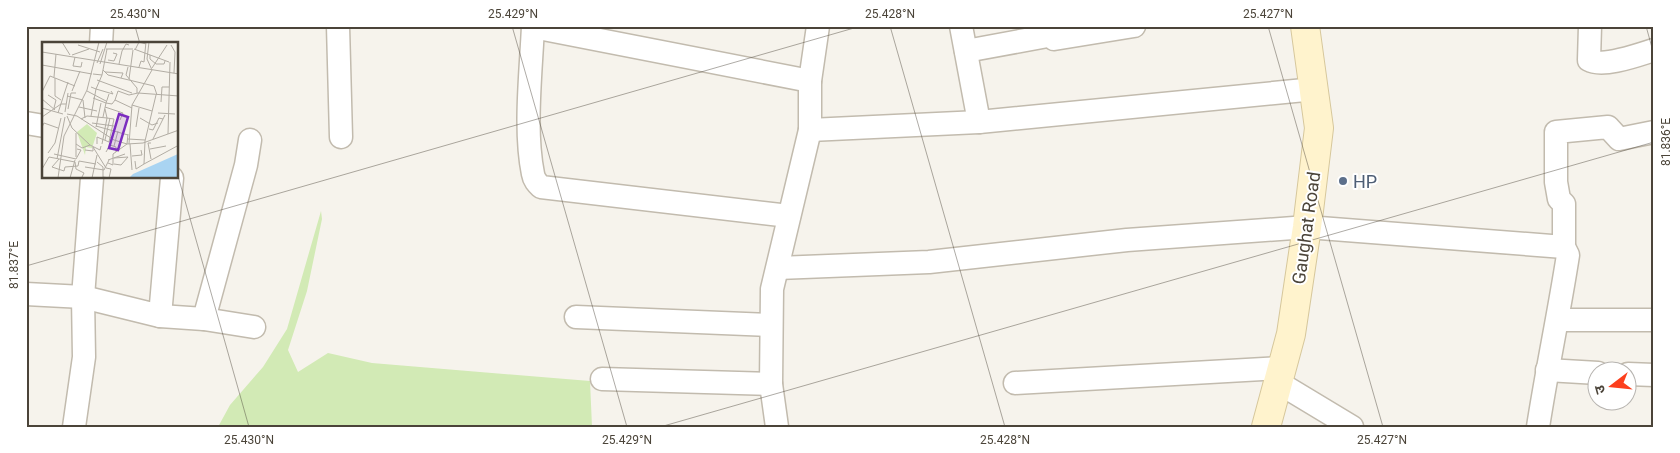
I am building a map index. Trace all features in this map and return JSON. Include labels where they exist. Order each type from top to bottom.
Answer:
[{"type":"main road","name":"Gaughat Road","points":[[1266,427],[1291,334],[1320,128],[1305,26]]},
{"type":"street","points":[[101,42],[102,26]]},
{"type":"street","points":[[338,26],[341,137]]},
{"type":"street","points":[[789,216],[541,187],[533,175],[529,138],[533,26],[810,81]]},
{"type":"street","points":[[777,427],[771,384],[772,289],[810,130],[810,81],[818,26]]},
{"type":"street","points":[[961,26],[979,122]]},
{"type":"street","points":[[966,51],[1052,31],[1054,39],[1134,26]]},
{"type":"street","points":[[1590,26],[1588,54],[1589,60],[1594,63],[1603,63],[1654,50]]},
{"type":"street","points":[[810,130],[979,122],[1315,89]]},
{"type":"street","points":[[26,123],[42,126]]},
{"type":"street","points":[[1538,427],[1568,255],[1564,247],[1564,204],[1559,198],[1556,182],[1556,132],[1608,127],[1619,140],[1654,132]]},
{"type":"street","points":[[204,319],[246,165],[250,140]]},
{"type":"street","points":[[74,427],[84,357],[83,297],[92,179]]},
{"type":"street","points":[[160,316],[172,179]]},
{"type":"street","points":[[778,268],[928,262],[1127,240],[1307,227],[1564,247]]},
{"type":"street","points":[[26,294],[83,297],[160,316],[204,319],[254,327]]},
{"type":"street","points":[[576,317],[771,325]]},
{"type":"street","points":[[1558,320],[1654,320]]},
{"type":"street","points":[[1547,370],[1588,372]]},
{"type":"street","points":[[1638,374],[1654,375]]},
{"type":"street","points":[[1015,383],[1280,376],[1352,427]]},
{"type":"street","points":[[602,379],[771,384]]},
{"type":"green space","points":[[321,211],[322,219],[307,291],[288,350],[298,372],[328,353],[372,363],[590,381],[592,427],[218,427],[230,405],[263,367],[287,329]]},
{"type":"place","name":"HP","points":[[1343,181]]}]
